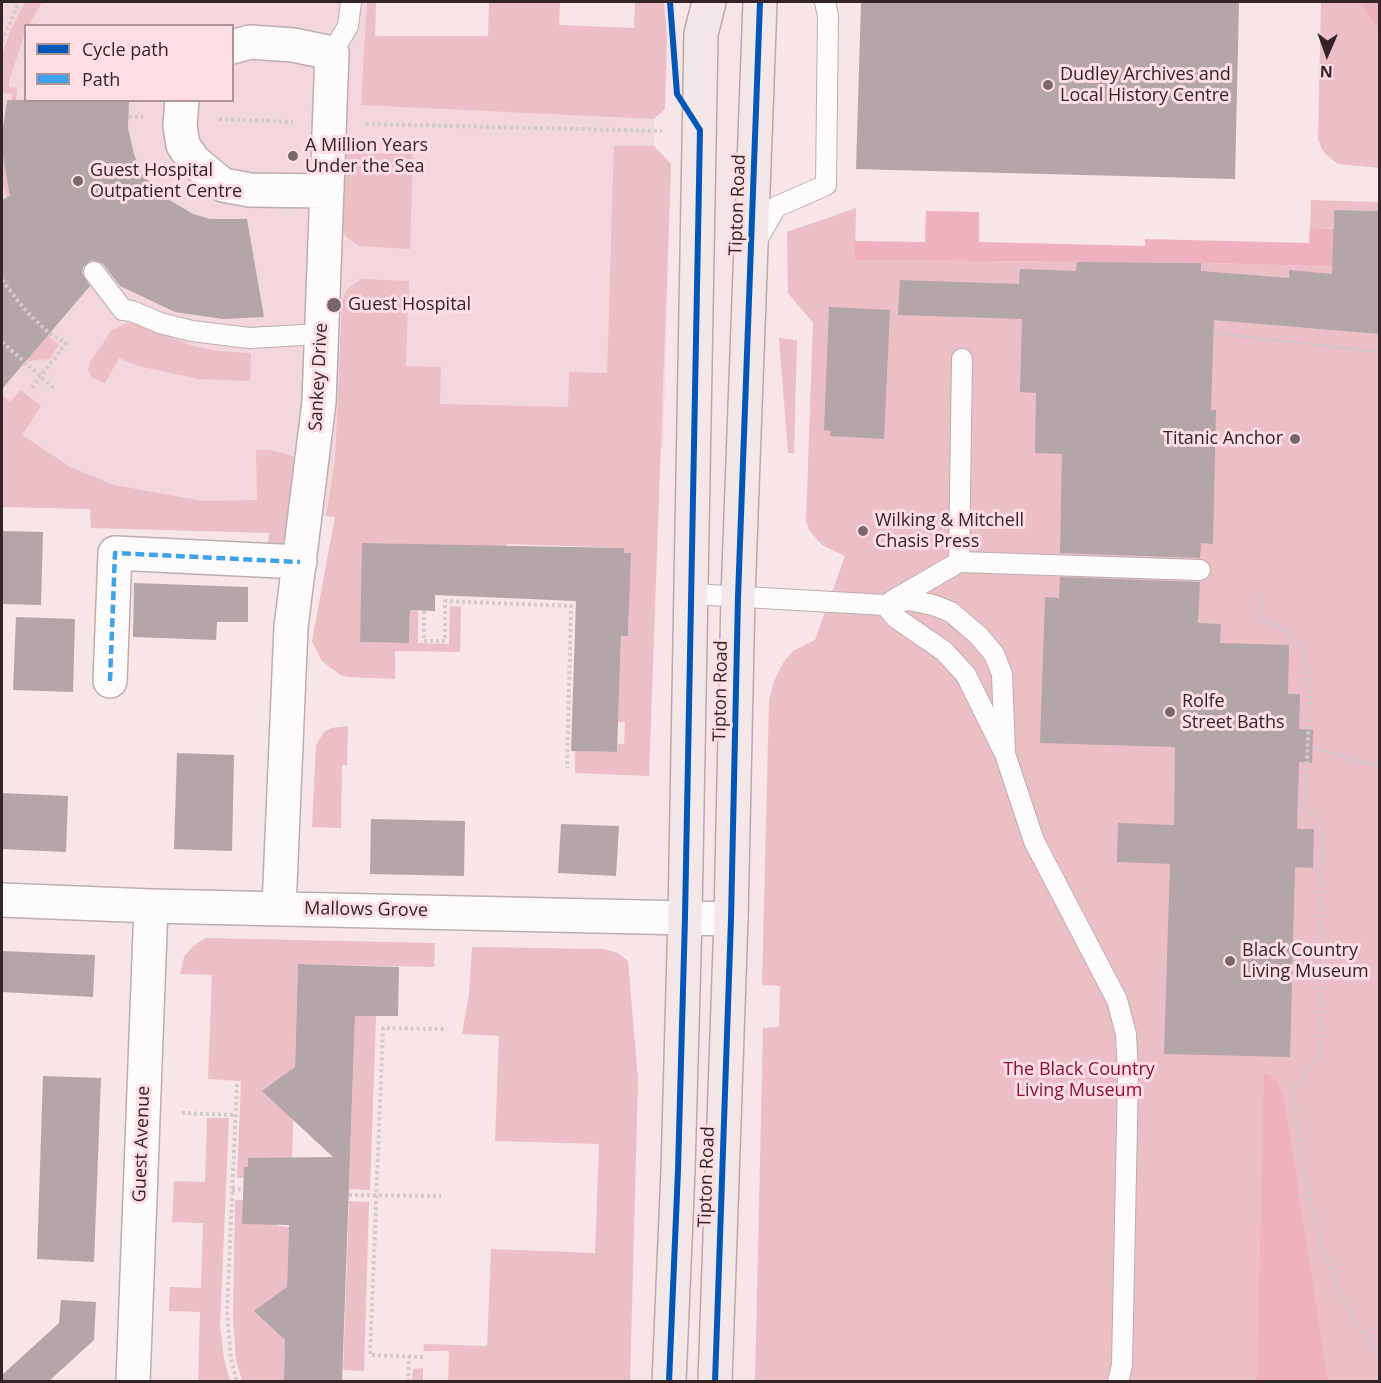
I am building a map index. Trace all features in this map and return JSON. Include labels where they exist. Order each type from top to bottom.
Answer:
[{"type":"main road","name":"Tipton Road","points":[[669,1382],[685,917],[700,2]]},
{"type":"main road","points":[[701,48],[709,2]]},
{"type":"main road","name":"Tipton Road","points":[[715,1382],[731,919],[738,597],[760,2]]},
{"type":"street","points":[[181,109],[183,146],[194,161],[223,185],[250,190],[327,190],[332,53],[293,45],[250,42],[234,46]]},
{"type":"street","name":"Sankey Drive","points":[[279,908],[291,639],[315,442],[327,190]]},
{"type":"street","points":[[110,681],[115,553],[300,562]]},
{"type":"street","name":"Mallows Grove","points":[[2,900],[151,906],[731,919]]},
{"type":"street","name":"Guest Avenue","points":[[133,1382],[151,906]]},
{"type":"lane","points":[[332,53],[348,26],[351,2]]},
{"type":"lane","points":[[751,250],[776,207],[826,185],[828,16],[825,2]]},
{"type":"lane","points":[[94,272],[123,310],[192,331],[249,338],[321,334]]},
{"type":"lane","points":[[959,562],[962,359]]},
{"type":"lane","points":[[885,604],[959,562],[1200,570]]},
{"type":"lane","points":[[692,594],[885,604],[909,600],[951,612],[979,636],[994,654],[1002,674],[1005,754]]},
{"type":"lane","points":[[885,604],[897,618],[944,651],[966,675],[1005,754],[1034,842],[1110,982],[1126,1034],[1122,1365],[1118,1382]]},
{"type":"path","points":[[2,41],[19,2]]},
{"type":"path","points":[[129,117],[181,109],[329,123],[664,131]]},
{"type":"path","points":[[2,280],[26,311],[50,333],[66,343],[30,390]]},
{"type":"path","points":[[2,342],[55,389]]},
{"type":"path","points":[[1263,595],[1260,619],[1277,625],[1304,646],[1310,691],[1305,809],[1322,821],[1322,1053],[1293,1090],[1303,1169],[1322,1248],[1348,1309],[1380,1360]]},
{"type":"path","points":[[424,611],[424,641],[445,641],[445,601],[571,606],[567,768]]},
{"type":"path","points":[[1312,747],[1380,767]]},
{"type":"path","points":[[423,1357],[370,1355],[383,1028],[447,1029]]},
{"type":"path","points":[[237,1084],[227,1311],[231,1359],[237,1382]]},
{"type":"path","points":[[143,1112],[236,1115]]},
{"type":"path","points":[[232,1190],[243,1189]]},
{"type":"path","points":[[349,1194],[441,1196]]},
{"type":"path","points":[[408,1382],[409,1357]]},
{"type":"shaded area","name":"Guest Hospital","points":[[2,2],[376,2],[375,36],[415,36],[665,109],[654,119],[654,146],[671,164],[663,447],[335,517],[289,512],[2,507]]},
{"type":"shaded area","points":[[1361,2],[1379,2],[1379,29],[1368,14]]},
{"type":"shaded area","points":[[926,211],[979,212],[979,242],[1145,246],[1145,239],[1309,243],[1310,228],[1353,229],[1379,268],[1209,263],[855,260],[855,241],[925,242]]},
{"type":"shaded area","points":[[1264,1073],[1271,1076],[1278,1084],[1284,1098],[1328,1381],[1257,1381]]},
{"type":"green space","points":[[25,2],[42,2],[30,24],[24,24],[24,36],[9,81],[9,87],[17,88],[14,133],[2,134],[2,124],[11,124],[12,94],[2,93],[2,56],[10,31]]},
{"type":"green space","points":[[367,2],[376,2],[375,36],[488,36],[489,2],[560,3],[559,25],[634,28],[635,2],[664,2],[667,35],[665,109],[654,119],[361,105]]},
{"type":"green space","points":[[1321,2],[1361,2],[1379,29],[1379,168],[1338,164],[1325,154],[1318,139]]},
{"type":"green space","points":[[614,146],[654,146],[671,164],[649,776],[575,773],[575,751],[617,752],[618,744],[624,744],[625,722],[618,722],[621,636],[628,636],[629,615],[623,574],[630,574],[631,553],[624,553],[624,548],[507,544],[506,573],[477,546],[363,543],[360,642],[409,643],[410,610],[418,611],[418,643],[449,644],[450,606],[461,607],[460,652],[395,651],[395,679],[349,677],[340,675],[322,661],[312,641],[335,517],[326,516],[335,460],[342,301],[347,289],[361,279],[409,281],[406,366],[441,367],[440,404],[568,407],[569,372],[607,373]]},
{"type":"green space","points":[[2,150],[12,196],[7,198],[2,180]]},
{"type":"green space","points":[[346,153],[413,154],[410,249],[359,246],[345,236],[343,228]]},
{"type":"green space","points":[[1311,200],[1379,202],[1379,211],[1334,210],[1333,228],[1310,228]]},
{"type":"green space","name":"The Black Country Living Museum","points":[[856,208],[855,260],[1209,263],[1379,268],[1379,1381],[755,1382],[763,1028],[779,1027],[780,986],[762,985],[769,701],[774,681],[783,663],[793,651],[815,640],[845,556],[822,545],[809,530],[806,521],[813,323],[788,293],[787,232]]},
{"type":"green space","points":[[2,287],[26,316],[59,345],[49,359],[29,361],[2,335]]},
{"type":"green space","points":[[127,323],[193,346],[217,351],[251,353],[250,381],[199,379],[138,366],[119,358],[105,383],[92,377],[88,370],[90,362],[112,330]]},
{"type":"green space","points":[[779,338],[797,340],[794,453],[788,453]]},
{"type":"green space","points":[[21,390],[41,406],[22,435],[70,467],[114,485],[203,501],[257,500],[256,450],[271,450],[293,456],[296,463],[285,544],[268,544],[269,533],[91,528],[90,509],[2,507],[2,395],[10,402]]},
{"type":"green space","points":[[348,726],[347,765],[342,765],[341,828],[312,827],[316,745],[324,732],[331,728]]},
{"type":"green space","points":[[206,938],[435,943],[434,967],[298,964],[292,1160],[267,1168],[262,1158],[248,1158],[248,1167],[244,1167],[244,1178],[237,1178],[241,1081],[208,1079],[212,975],[180,974],[184,957],[193,946]]},
{"type":"green space","points":[[472,947],[604,949],[618,953],[628,961],[638,1080],[630,1381],[448,1381],[449,1351],[423,1351],[424,1344],[487,1346],[491,1249],[595,1253],[599,1144],[495,1141],[499,1036],[462,1034],[469,994]]},
{"type":"green space","points":[[355,1016],[376,1016],[370,1190],[349,1189]]},
{"type":"green space","points":[[207,1118],[229,1118],[220,1326],[224,1359],[230,1381],[198,1381],[200,1312],[169,1311],[170,1287],[201,1288],[203,1223],[172,1222],[174,1181],[205,1182]]},
{"type":"green space","points":[[235,1200],[243,1200],[243,1224],[266,1216],[278,1226],[289,1227],[284,1381],[242,1380],[236,1360],[233,1318]]},
{"type":"green space","points":[[349,1201],[369,1202],[364,1371],[343,1370]]},
{"type":"green space","points":[[423,1368],[423,1380],[448,1381],[412,1381],[413,1369]]},
{"type":"building","name":"Dudley Archives and Local History Centre","points":[[861,2],[1239,2],[1235,179],[856,169]]},
{"type":"building","name":"Guest Hospital Outpatient Centre","points":[[7,100],[129,102],[128,128],[134,154],[141,173],[161,195],[193,214],[210,219],[247,219],[264,317],[223,319],[175,312],[120,286],[103,264],[92,260],[83,267],[82,273],[90,286],[2,389],[2,200],[10,196],[2,150]]},
{"type":"building","points":[[1334,210],[1380,211],[1380,334],[1214,320],[1211,410],[1216,410],[1213,544],[1201,543],[1200,558],[1060,553],[1062,454],[1035,453],[1036,393],[1020,392],[1022,319],[898,315],[900,280],[1019,284],[1020,269],[1076,271],[1077,262],[1201,263],[1201,271],[1289,278],[1289,270],[1332,274]]},
{"type":"building","points":[[829,307],[890,310],[884,439],[830,436],[831,431],[824,430]]},
{"type":"building","points":[[2,531],[43,532],[41,605],[2,604]]},
{"type":"building","points":[[362,543],[624,548],[624,553],[631,553],[628,636],[621,636],[617,752],[571,751],[576,601],[435,595],[435,611],[410,610],[409,643],[360,642]]},
{"type":"building","points":[[1060,577],[1200,582],[1198,623],[1221,624],[1220,643],[1289,645],[1288,694],[1300,694],[1299,729],[1313,730],[1312,763],[1299,762],[1297,829],[1314,829],[1313,868],[1295,867],[1290,1057],[1164,1054],[1170,864],[1117,862],[1118,823],[1174,825],[1175,747],[1040,743],[1045,597],[1059,598]]},
{"type":"building","points":[[134,583],[248,587],[248,622],[217,622],[216,640],[133,637]]},
{"type":"building","points":[[16,617],[75,619],[73,692],[13,690]]},
{"type":"building","points":[[177,753],[234,755],[232,851],[174,849]]},
{"type":"building","points":[[2,793],[68,796],[66,852],[2,849]]},
{"type":"building","points":[[371,819],[465,821],[464,876],[370,874]]},
{"type":"building","points":[[561,824],[619,826],[616,876],[558,873]]},
{"type":"building","points":[[2,951],[95,955],[93,997],[2,992]]},
{"type":"building","points":[[298,964],[399,967],[398,1016],[355,1016],[342,1382],[284,1382],[285,1340],[254,1311],[287,1287],[289,1225],[242,1224],[244,1167],[248,1167],[248,1158],[333,1157],[262,1091],[295,1067]]},
{"type":"building","points":[[43,1076],[101,1078],[94,1262],[37,1259]]},
{"type":"building","points":[[61,1300],[96,1302],[94,1340],[48,1382],[2,1382],[2,1375],[59,1323]]},
{"type":"tram line","points":[[1213,333],[1380,352]]},
{"type":"marked path","points":[[110,681],[115,553],[300,562]]},
{"type":"cycle path","points":[[669,1382],[685,917],[700,130],[677,94],[670,2]]},
{"type":"cycle path","points":[[715,1382],[731,919],[738,597],[760,2]]},
{"type":"place","name":"Dudley Archives and Local History Centre","points":[[1048,85]]},
{"type":"place","name":"A Million Years Under the Sea","points":[[293,156]]},
{"type":"place","name":"Guest Hospital Outpatient Centre","points":[[78,181]]},
{"type":"place","name":"Guest Hospital","points":[[334,305]]},
{"type":"place","name":"Titanic Anchor","points":[[1295,439]]},
{"type":"place","name":"Wilking & Mitchell Chasis Press","points":[[863,531]]},
{"type":"place","name":"Rolfe Street Baths","points":[[1170,712]]},
{"type":"place","name":"Black Country Living Museum","points":[[1230,961]]}]
